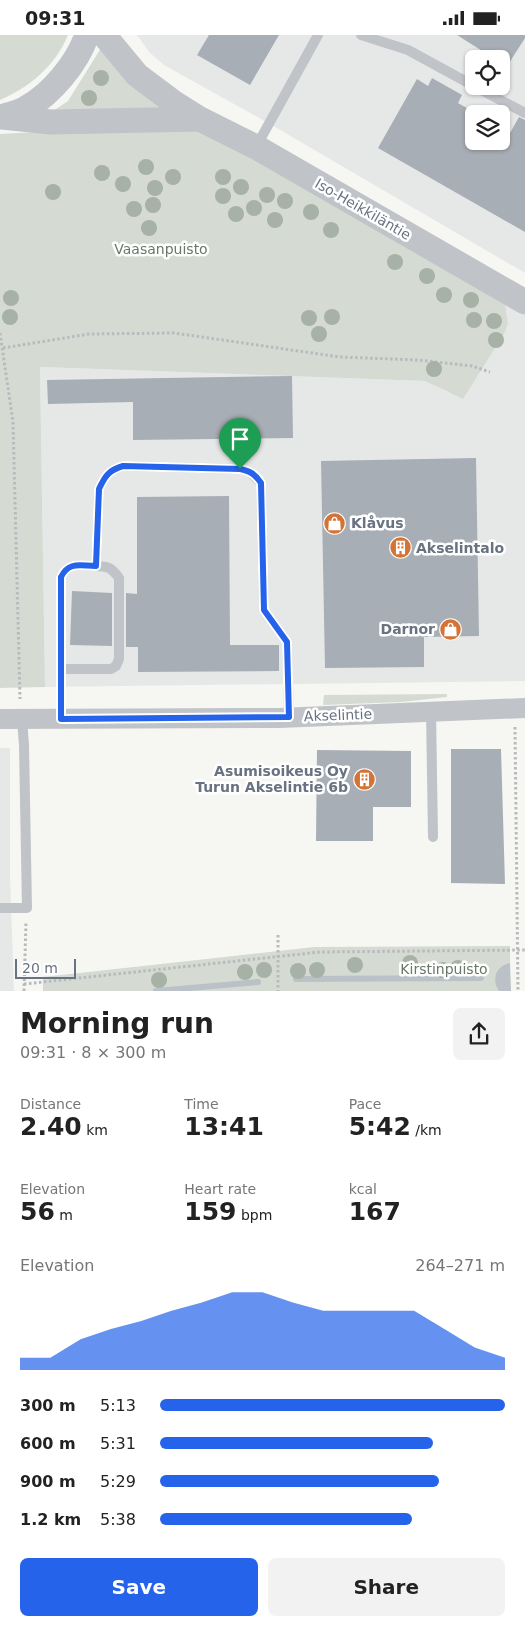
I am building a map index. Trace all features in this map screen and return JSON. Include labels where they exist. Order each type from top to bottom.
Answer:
[{"type":"street","points":[[1,117],[24,109],[47,92],[80,50],[87,35]]},
{"type":"street","name":"Iso-Heikkiläntie","points":[[104,35],[137,75],[173,102],[200,119],[256,147],[525,302]]},
{"type":"street","name":"Iso-Heikkiläntie","points":[[1,117],[51,122],[200,119]]},
{"type":"street","name":"Akselintie","points":[[0,719],[289,717],[520,708]]},
{"type":"lane","points":[[256,147],[318,35]]},
{"type":"lane","points":[[360,35],[408,50],[465,81]]},
{"type":"lane","points":[[491,95],[525,113]]},
{"type":"lane","points":[[96,566],[99,489],[104,477],[112,470],[123,466],[240,469],[250,471],[261,483],[264,610],[287,642],[289,717]]},
{"type":"lane","points":[[61,669],[111,669],[116,666],[119,659],[119,578],[107,566],[71,566],[65,569],[61,577],[61,669],[61,719]]},
{"type":"lane","points":[[431,711],[433,837]]},
{"type":"lane","points":[[0,908],[27,908],[22,719]]},
{"type":"path","points":[[0,333],[13,422],[20,695]]},
{"type":"path","points":[[3,348],[89,334],[174,333],[340,357],[418,360],[472,366],[490,372]]},
{"type":"path","points":[[0,360],[6,364]]},
{"type":"path","points":[[518,991],[520,708]]},
{"type":"path","points":[[24,991],[27,908]]},
{"type":"path","points":[[278,935],[278,991]]},
{"type":"path","points":[[24,983],[320,952],[525,950]]},
{"type":"shaded area","points":[[137,35],[525,35],[525,273],[270,124],[164,65],[150,53]]},
{"type":"shaded area","points":[[505,303],[525,314],[525,681],[45,687],[40,367],[426,381],[449,393],[508,323]]},
{"type":"shaded area","points":[[0,748],[10,748],[10,878],[14,991],[0,991]]},
{"type":"shaded area","points":[[510,963],[511,991],[499,991],[495,982],[496,974],[501,967]]},
{"type":"green space","points":[[0,35],[68,35],[49,66],[21,89],[0,100]]},
{"type":"green space","points":[[101,48],[130,84],[169,109],[50,113],[68,101]]},
{"type":"green space","name":"Vaasanpuisto","points":[[167,125],[191,129],[213,136],[505,303],[508,323],[505,332],[463,399],[425,381],[40,367],[45,687],[0,688],[0,134]]},
{"type":"green space","points":[[447,694],[447,697],[402,702],[323,705],[324,695]]},
{"type":"green space","name":"Kirstinpuisto","points":[[510,946],[510,991],[43,991],[43,977],[314,947]]},
{"type":"building","points":[[209,35],[279,35],[250,85],[197,55]]},
{"type":"building","points":[[457,35],[525,35],[510,61],[510,50],[481,50]]},
{"type":"building","points":[[432,78],[462,95],[458,103],[465,107],[465,150],[510,150],[510,133],[519,117],[525,120],[525,232],[378,148],[417,79],[428,86]]},
{"type":"building","points":[[292,376],[293,438],[133,440],[133,402],[48,404],[47,380]]},
{"type":"building","name":"Akselintalo","points":[[476,458],[479,636],[424,637],[424,667],[325,668],[321,461]]},
{"type":"building","points":[[229,496],[230,645],[279,645],[279,671],[138,672],[138,647],[126,647],[126,593],[137,594],[137,497]]},
{"type":"building","points":[[72,591],[112,593],[112,646],[70,645]]},
{"type":"building","points":[[451,749],[501,749],[505,884],[451,883]]},
{"type":"building","name":"Asumisoikeus Oy Turun Akselintie 6b","points":[[317,750],[411,751],[411,807],[373,807],[373,841],[316,841]]},
{"type":"waterway","points":[[296,979],[481,978]]},
{"type":"waterway","points":[[156,991],[258,982]]},
{"type":"place","name":"Klåvus","points":[[335,523]]},
{"type":"place","name":"Akselintalo","points":[[400,548]]},
{"type":"place","name":"Darnor","points":[[451,629]]},
{"type":"place","name":"Asumisoikeus Oy Turun Akselintie 6b","points":[[364,779]]},
{"type":"route","points":[[123,466],[240,469],[250,471],[261,483],[264,610],[287,642],[289,717],[61,719],[61,577],[65,569],[71,566],[96,566],[99,489],[104,477],[112,470],[123,466]]}]
